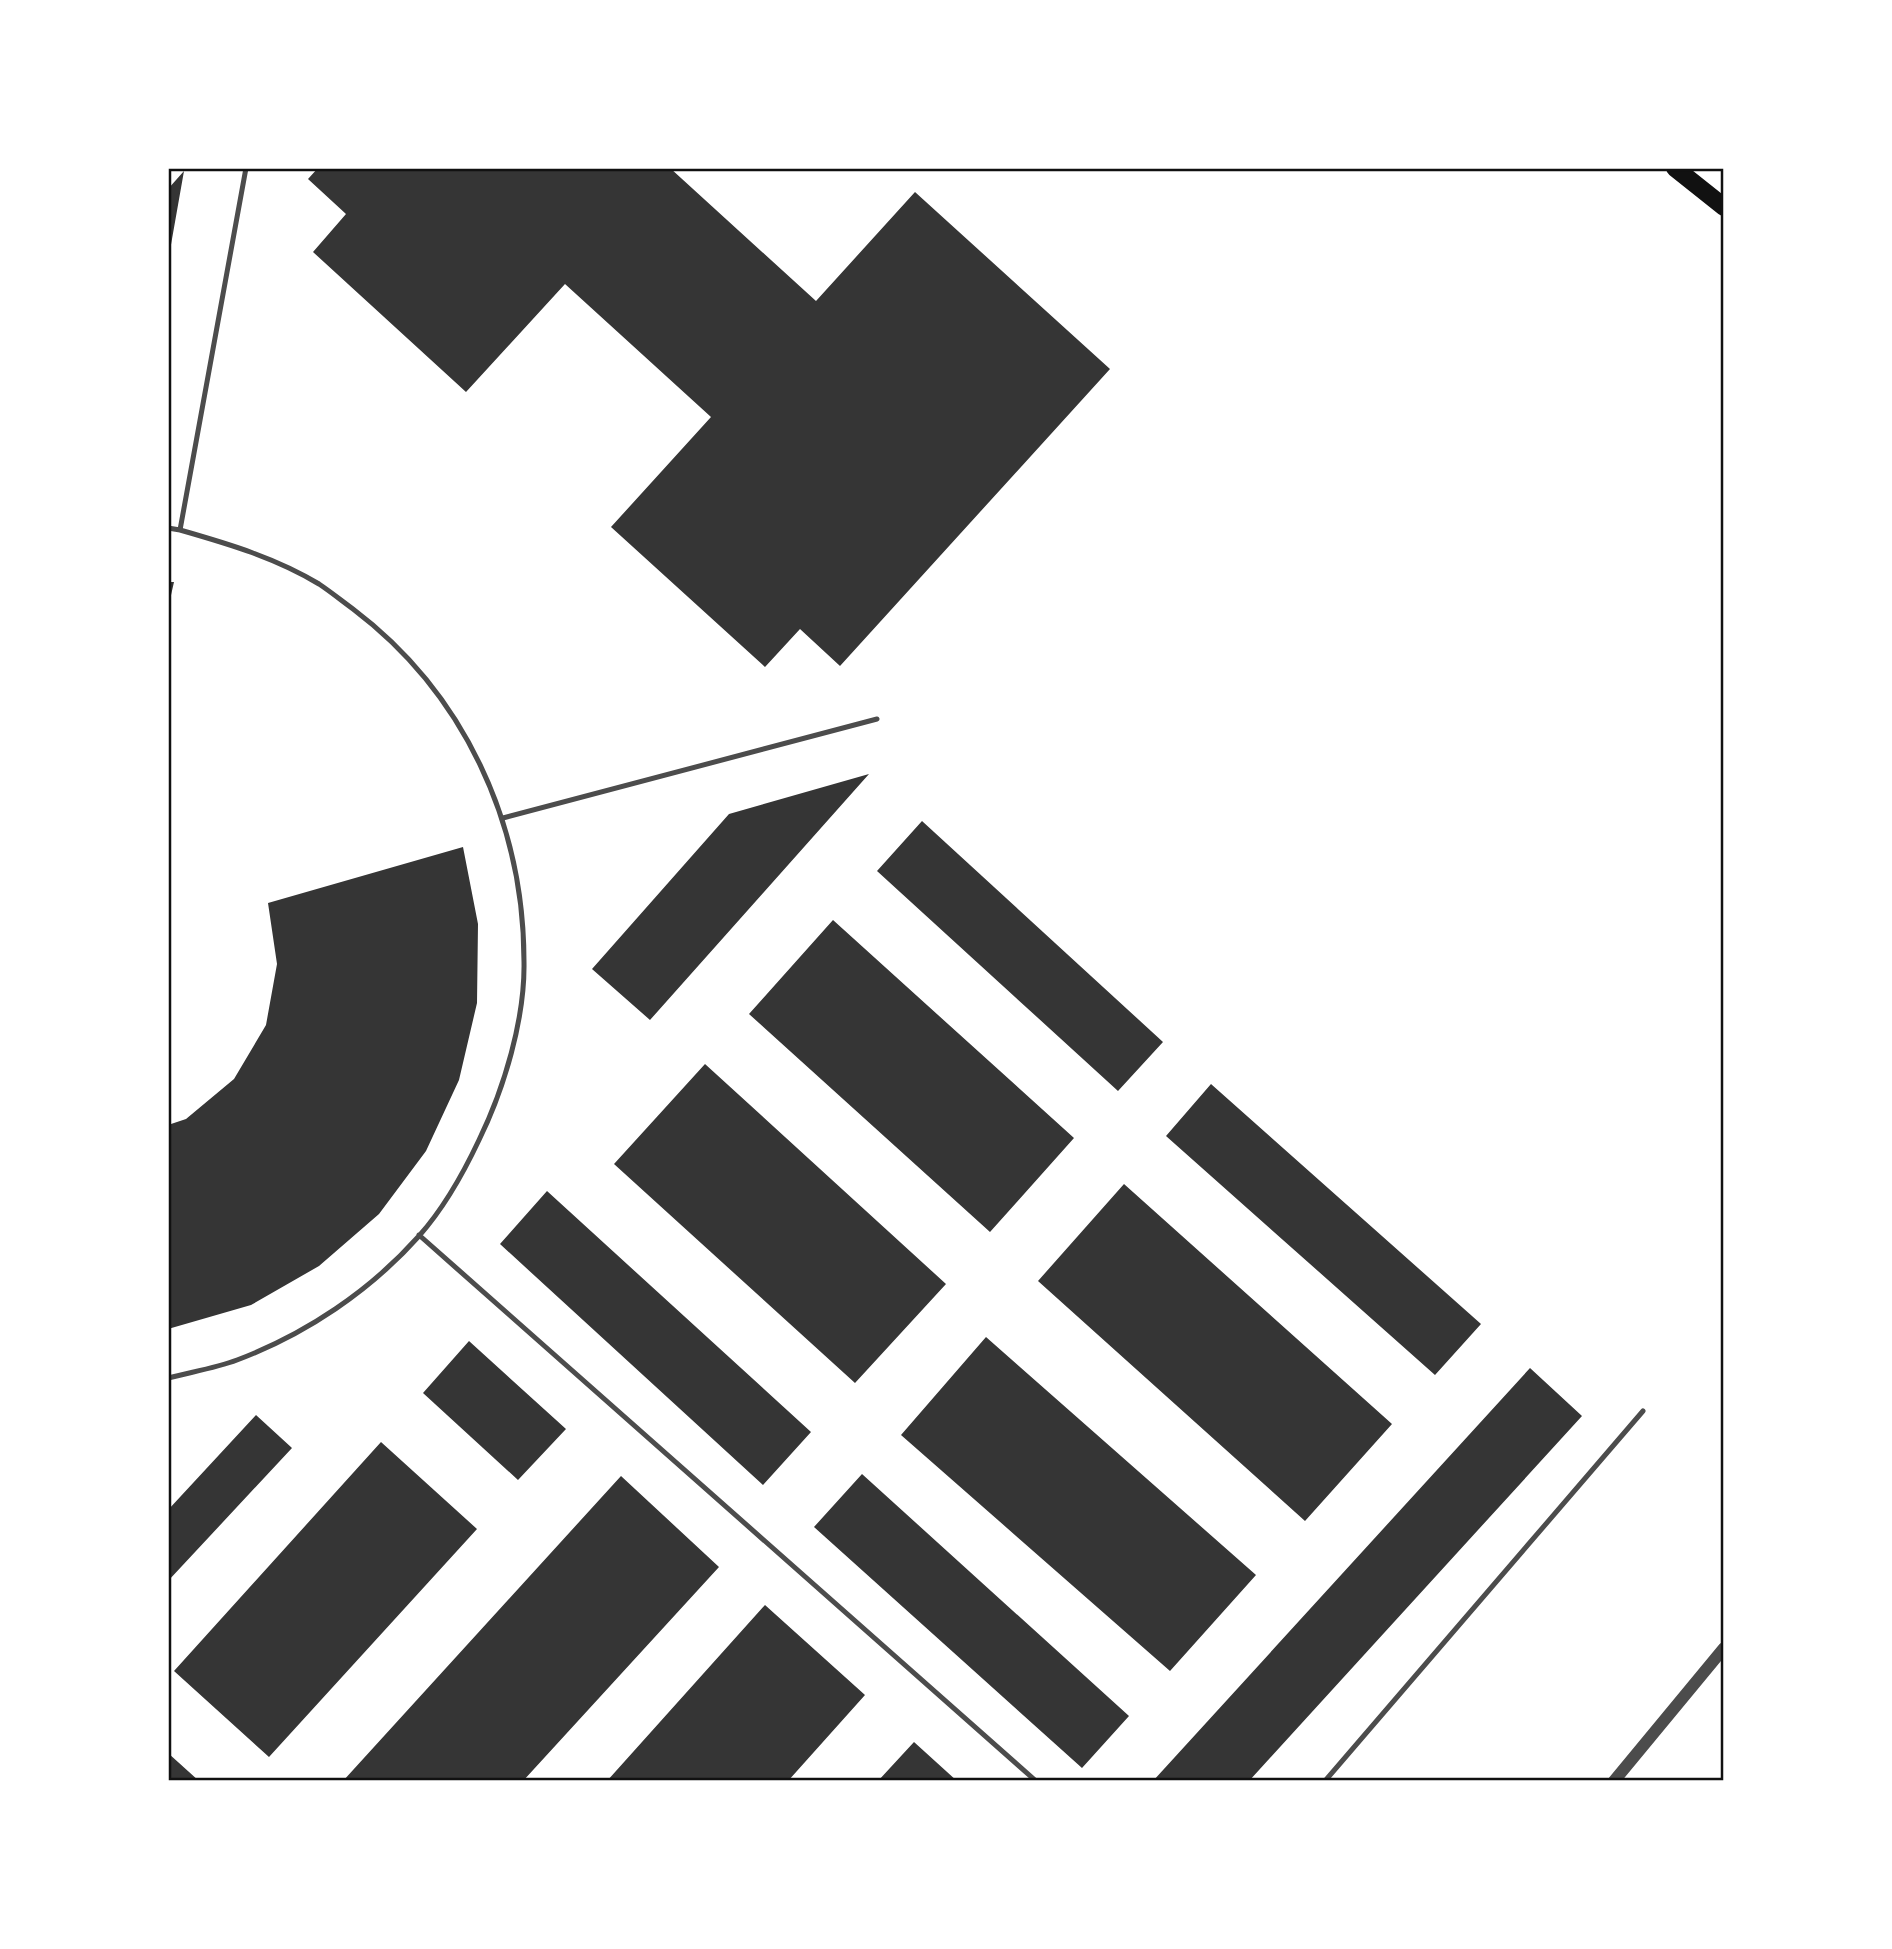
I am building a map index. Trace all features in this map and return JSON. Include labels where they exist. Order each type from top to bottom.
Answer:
[{"type":"main road","points":[[1675,168],[1724,207]]},
{"type":"street","points":[[1614,1781],[1724,1648]]},
{"type":"lane","points":[[180,530],[246,168]]},
{"type":"lane","points":[[168,528],[252,551],[320,585],[380,630],[432,685],[474,748],[503,818],[520,890],[524,951],[516,1037],[495,1108],[463,1175],[419,1235],[365,1287],[304,1329],[236,1361],[168,1378]]},
{"type":"lane","points":[[503,818],[877,719]]},
{"type":"lane","points":[[419,1235],[1036,1781]]},
{"type":"lane","points":[[1325,1781],[1643,1411]]},
{"type":"building","points":[[318,168],[670,168],[816,301],[915,192],[1110,369],[840,666],[800,629],[765,667],[611,527],[711,417],[565,284],[466,392],[313,252],[346,214],[308,179]]},
{"type":"building","points":[[184,171],[169,256],[168,256],[168,189]]},
{"type":"building","points":[[168,582],[174,582],[169,604],[168,604]]},
{"type":"building","points":[[869,774],[650,1020],[592,969],[729,814]]},
{"type":"building","points":[[922,821],[1163,1042],[1118,1091],[877,871]]},
{"type":"building","points":[[463,847],[478,924],[477,1003],[459,1080],[426,1151],[379,1214],[319,1266],[251,1305],[168,1329],[168,1125],[186,1119],[234,1079],[266,1025],[277,964],[268,903]]},
{"type":"building","points":[[833,920],[1074,1138],[990,1232],[749,1014]]},
{"type":"building","points":[[705,1064],[946,1284],[855,1383],[614,1164]]},
{"type":"building","points":[[1211,1084],[1481,1324],[1435,1375],[1166,1136]]},
{"type":"building","points":[[1124,1184],[1392,1424],[1305,1521],[1038,1281]]},
{"type":"building","points":[[547,1191],[811,1432],[763,1485],[500,1244]]},
{"type":"building","points":[[986,1337],[1256,1575],[1170,1671],[901,1435]]},
{"type":"building","points":[[469,1341],[566,1429],[518,1480],[423,1393]]},
{"type":"building","points":[[1530,1368],[1582,1416],[1249,1781],[1153,1781]]},
{"type":"building","points":[[256,1415],[292,1448],[168,1581],[168,1510]]},
{"type":"building","points":[[381,1442],[477,1529],[269,1757],[174,1671]]},
{"type":"building","points":[[862,1474],[1129,1716],[1082,1768],[814,1527]]},
{"type":"building","points":[[621,1476],[719,1567],[523,1781],[343,1781]]},
{"type":"building","points":[[765,1605],[865,1695],[788,1781],[607,1781]]},
{"type":"building","points":[[914,1742],[957,1781],[878,1781]]},
{"type":"building","points":[[168,1753],[199,1781],[168,1781]]}]
